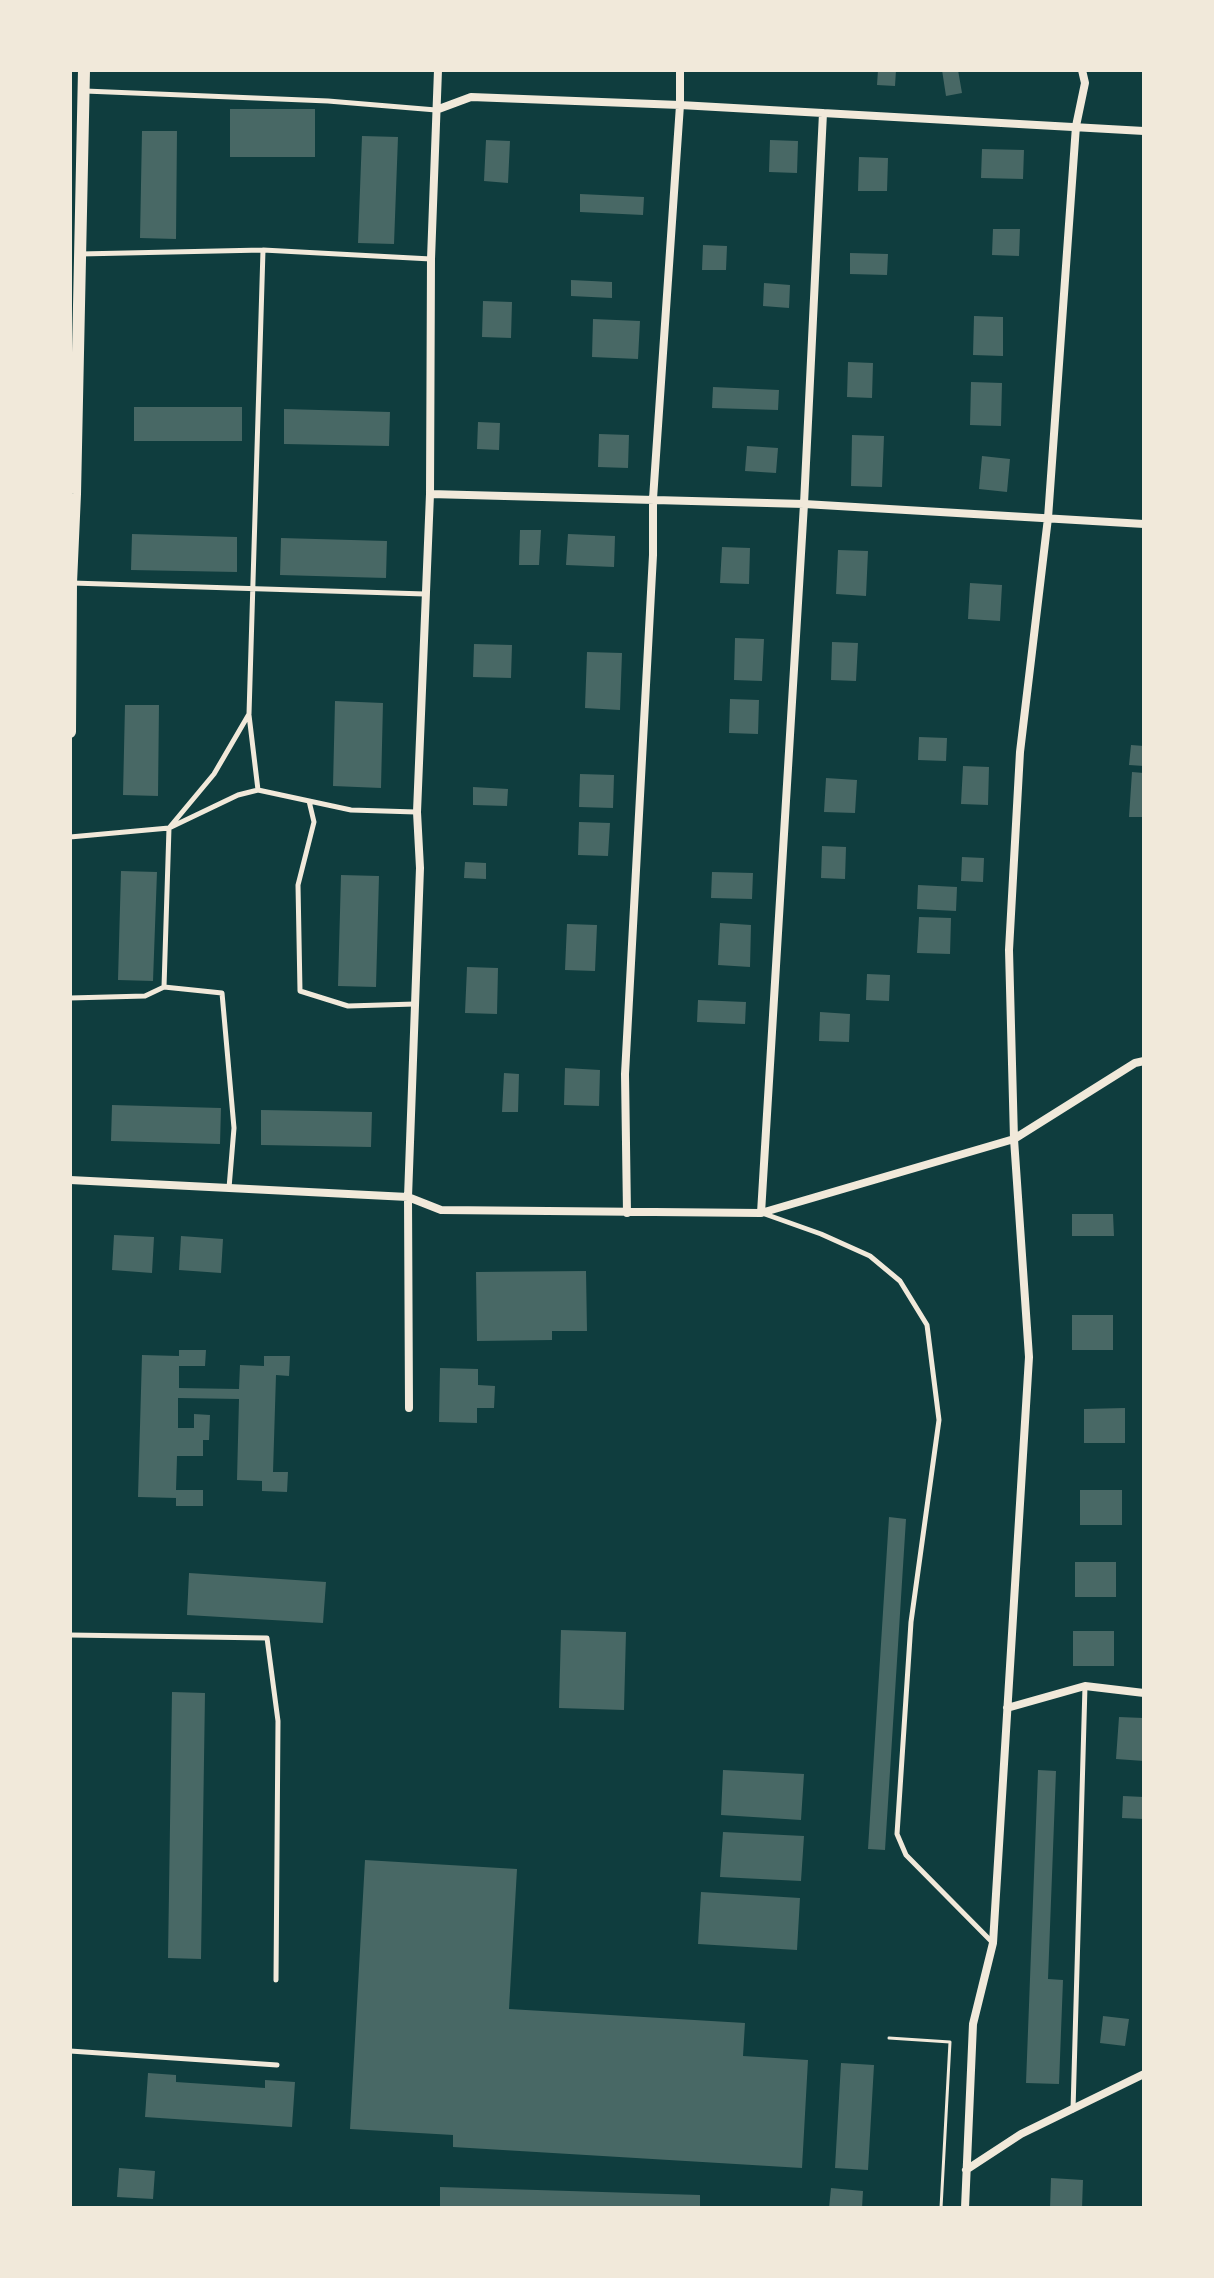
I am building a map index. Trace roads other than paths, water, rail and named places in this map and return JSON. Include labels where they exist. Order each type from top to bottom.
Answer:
[{"type":"street","points":[[70,732],[74,254],[84,70]]},
{"type":"street","points":[[409,1408],[408,1197],[420,868],[417,812],[430,494],[431,259],[438,70]]},
{"type":"street","points":[[627,1213],[625,1074],[653,555],[653,499],[680,70]]},
{"type":"street","points":[[965,2208],[973,2024],[993,1943],[1029,1357],[1014,1139],[1009,950],[1020,752],[1048,518],[1076,126],[1085,83],[1082,70]]},
{"type":"street","points":[[436,110],[471,97],[680,105],[1144,131]]},
{"type":"street","points":[[761,1213],[804,504],[823,113]]},
{"type":"street","points":[[430,494],[804,504],[1144,524]]},
{"type":"street","points":[[70,1180],[408,1197],[441,1210],[761,1213],[1014,1139],[1135,1063],[1144,1061]]},
{"type":"street","points":[[1007,1708],[1085,1686],[1144,1693]]},
{"type":"street","points":[[966,2170],[1021,2134],[1144,2074]]},
{"type":"lane","points":[[84,91],[328,101],[436,110]]},
{"type":"lane","points":[[74,254],[263,250],[431,259]]},
{"type":"lane","points":[[258,790],[249,714],[263,250]]},
{"type":"lane","points":[[71,583],[425,594]]},
{"type":"lane","points":[[164,987],[169,828],[214,774],[249,714]]},
{"type":"lane","points":[[70,837],[169,828],[238,795],[258,790],[351,810],[417,812]]},
{"type":"lane","points":[[309,801],[314,822],[298,885],[300,991],[348,1006],[416,1004]]},
{"type":"lane","points":[[70,998],[145,996],[164,987],[222,993],[234,1128],[229,1188]]},
{"type":"lane","points":[[761,1213],[821,1234],[870,1256],[900,1281],[927,1325],[939,1420],[911,1622],[897,1834],[906,1855],[993,1943]]},
{"type":"lane","points":[[70,1635],[267,1638],[278,1721],[276,1980]]},
{"type":"lane","points":[[1073,2111],[1085,1686]]},
{"type":"lane","points":[[70,2051],[277,2065]]}]
